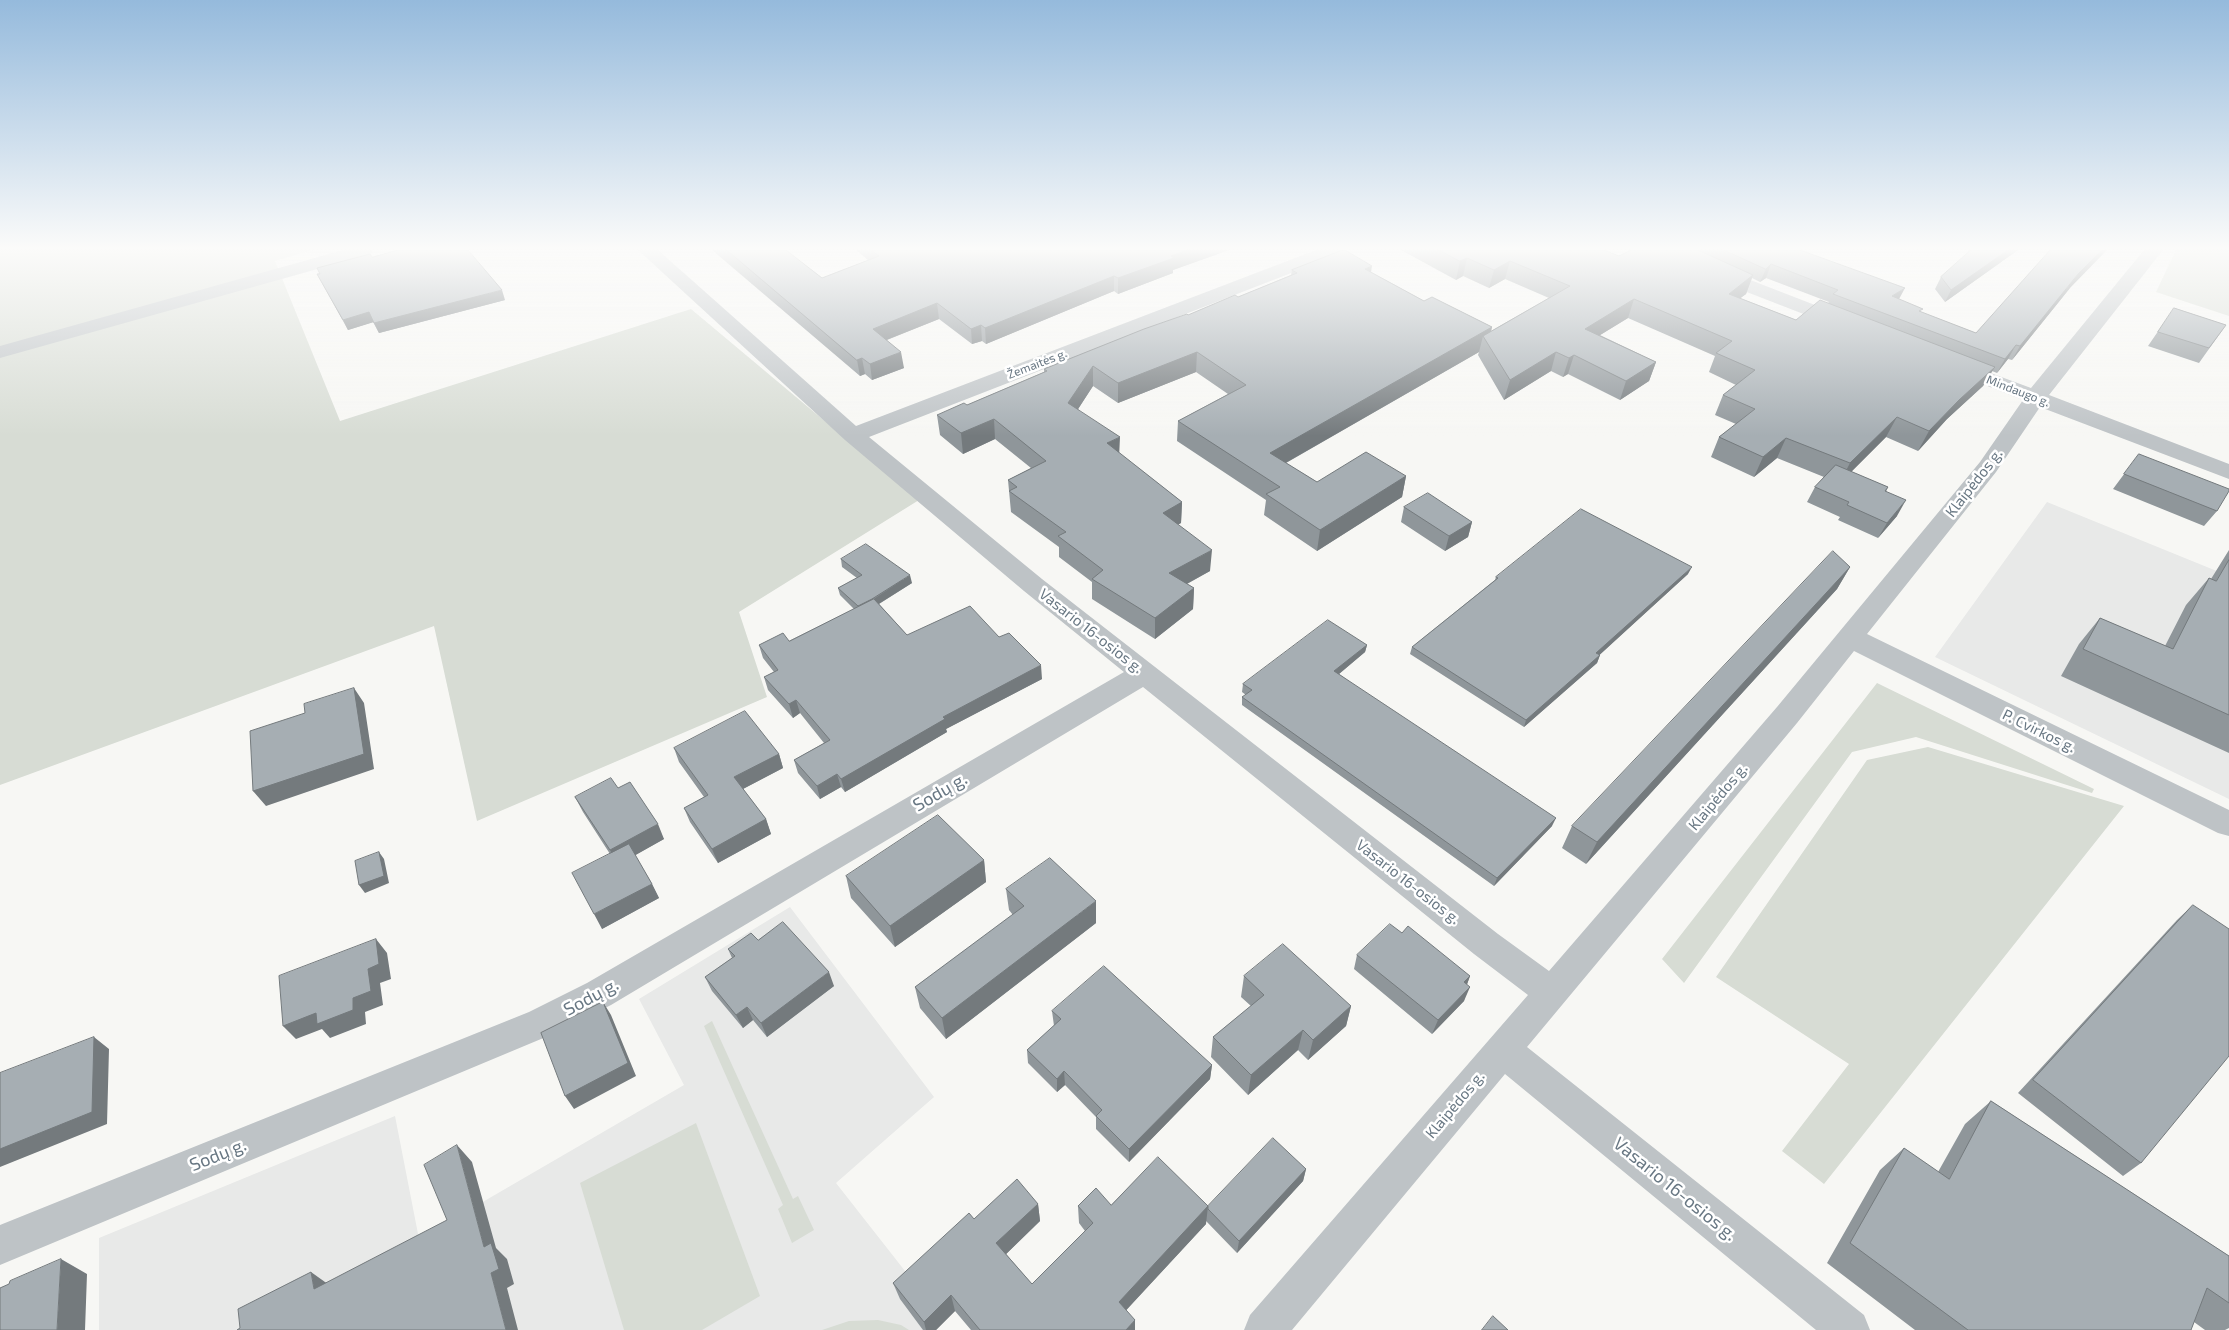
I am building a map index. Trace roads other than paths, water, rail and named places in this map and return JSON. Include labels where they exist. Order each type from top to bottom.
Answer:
[{"type":"street","points":[[0,352],[143,312]]},
{"type":"street","name":"Vasario 16-osios g.","points":[[716,312],[853,435],[1033,585],[1486,944],[1551,992]]},
{"type":"street","name":"Žemaitės g.","points":[[853,435],[1172,312]]},
{"type":"street","points":[[1815,312],[1864,331]]},
{"type":"street","name":"Klaipėdos g.","points":[[1265,1330],[1787,715],[1988,467],[2035,398],[2104,312]]},
{"type":"street","name":"Mindaugo g.","points":[[1936,359],[2229,472]]},
{"type":"street","name":"P. Cvirkos g.","points":[[1850,637],[2229,824]]},
{"type":"street","name":"Sodų g.","points":[[0,1245],[541,1023],[599,994],[1144,673]]},
{"type":"street","name":"Vasario 16-osios g.","points":[[1502,1049],[1849,1330]]}]
